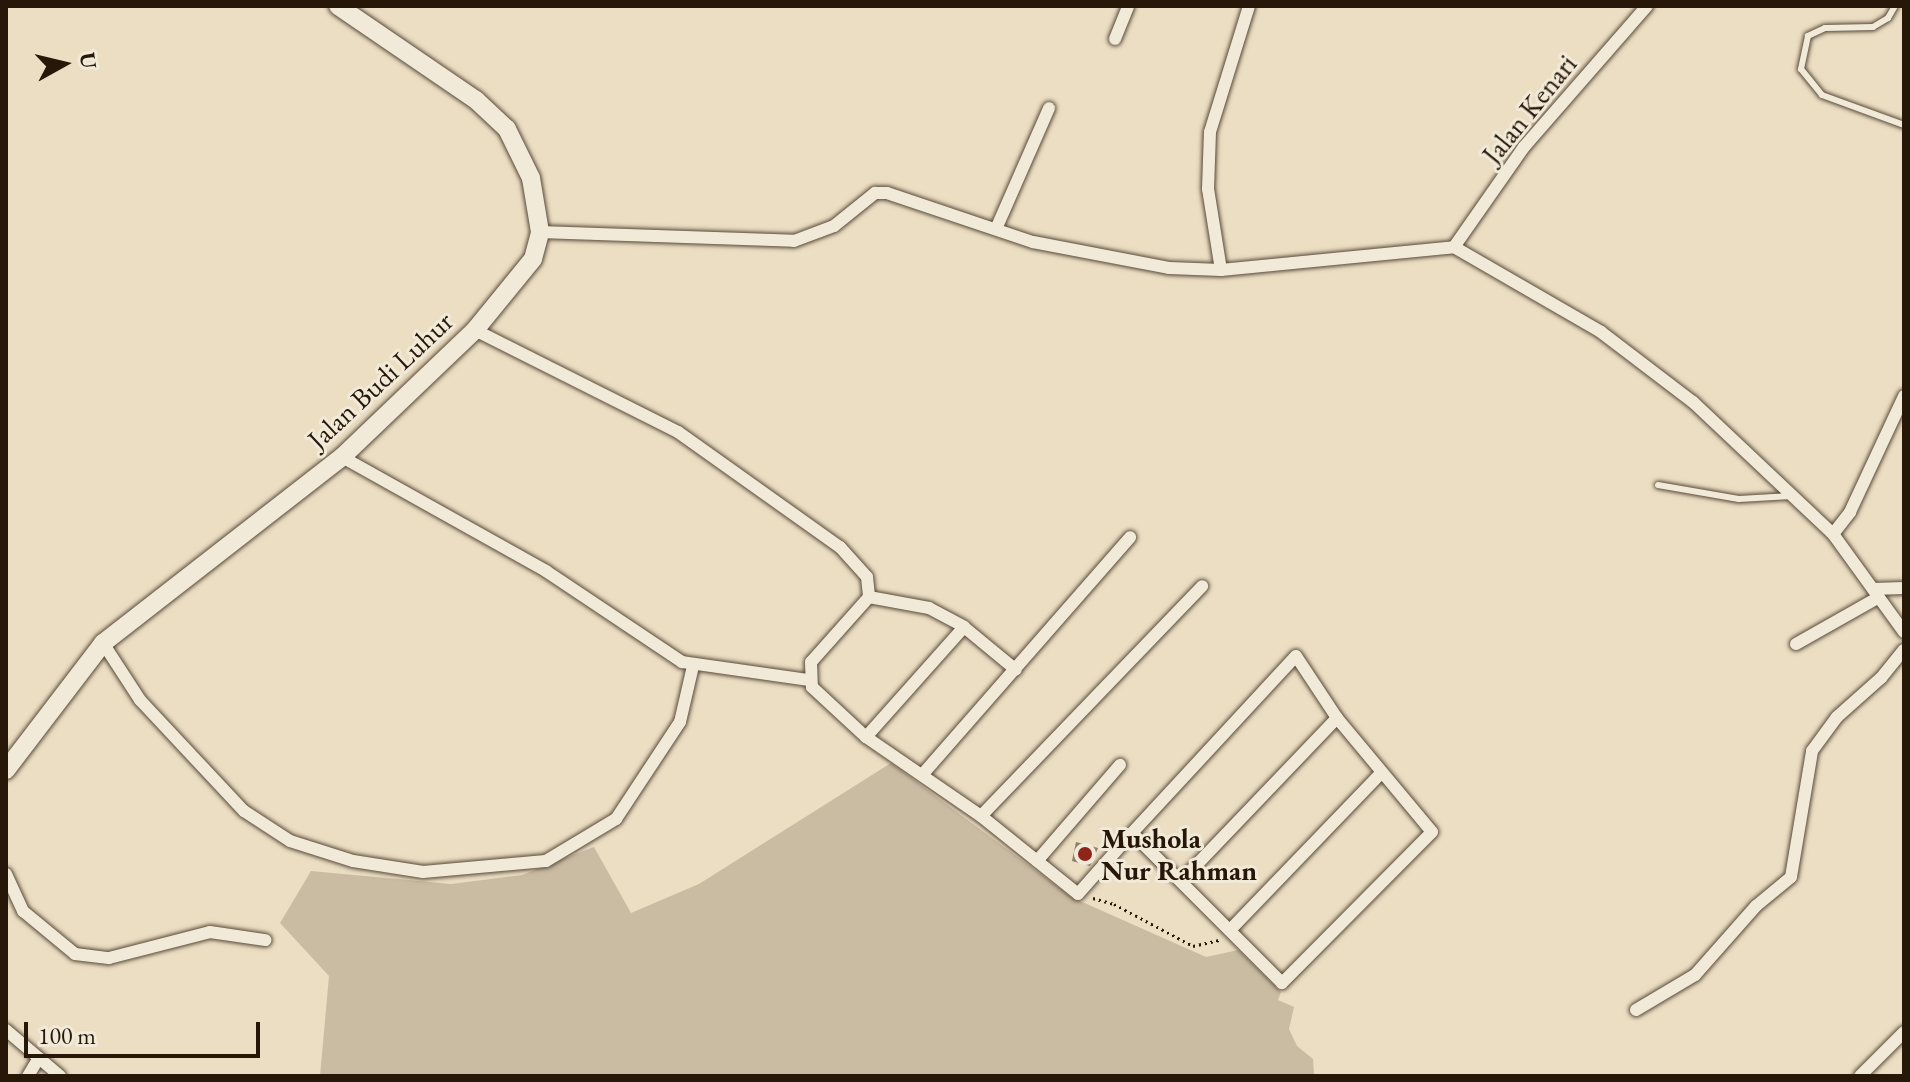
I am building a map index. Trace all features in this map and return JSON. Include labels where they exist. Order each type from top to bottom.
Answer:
[{"type":"main road","points":[[338,6],[476,100],[507,129],[531,178],[540,232]]},
{"type":"main road","name":"Jalan Budi Luhur","points":[[6,770],[103,643],[342,457],[475,330],[533,259],[540,232]]},
{"type":"street","points":[[1115,39],[1128,6]]},
{"type":"street","points":[[1221,270],[1208,189],[1210,132],[1249,6]]},
{"type":"street","name":"Jalan Kenari","points":[[1454,247],[1524,147],[1647,6]]},
{"type":"street","points":[[996,229],[1049,108]]},
{"type":"street","points":[[540,232],[794,241],[834,226],[875,193],[887,193],[1094,258],[1221,270],[1454,247],[1633,354],[1798,496],[1833,534],[1904,632]]},
{"type":"street","points":[[475,330],[678,432],[840,547],[867,577],[869,597],[811,662],[809,680]]},
{"type":"street","points":[[1833,534],[1850,512],[1904,396]]},
{"type":"street","points":[[342,457],[546,571],[693,666],[809,680],[866,737],[981,816],[1078,894],[1132,833],[1296,656],[1337,718],[1380,774],[1432,832],[1282,983],[1183,879],[1132,833]]},
{"type":"street","points":[[922,775],[1130,537]]},
{"type":"street","points":[[981,816],[1202,586]]},
{"type":"street","points":[[1796,644],[1876,593],[1904,588]]},
{"type":"street","points":[[869,597],[929,608],[964,627],[1016,670]]},
{"type":"street","points":[[866,737],[964,627]]},
{"type":"street","points":[[103,643],[140,700],[244,811],[290,841],[353,861],[423,872],[546,861],[616,819],[680,722],[693,666]]},
{"type":"street","points":[[1636,1010],[1695,975],[1746,917],[1791,877],[1812,751],[1837,717],[1881,678],[1904,650]]},
{"type":"street","points":[[1183,879],[1337,718]]},
{"type":"street","points":[[1037,861],[1120,765]]},
{"type":"street","points":[[1231,929],[1380,774]]},
{"type":"street","points":[[6,874],[23,911],[75,954],[109,958],[210,932],[265,940]]},
{"type":"street","points":[[6,1030],[60,1076]]},
{"type":"street","points":[[1860,1076],[1904,1032]]},
{"type":"street","points":[[28,1076],[39,1058]]},
{"type":"lane","points":[[1895,6],[1888,18],[1873,27],[1825,28],[1808,36],[1801,69],[1822,95],[1904,125]]},
{"type":"lane","points":[[1658,485],[1739,499],[1798,496]]},
{"type":"path","points":[[1078,894],[1114,904],[1193,946],[1217,944],[1231,929]]},
{"type":"shaded area","points":[[891,763],[1071,897],[1206,957],[1238,950],[1281,992],[1278,1000],[1294,1007],[1289,1029],[1297,1046],[1313,1059],[1314,1074],[320,1076],[329,976],[280,923],[311,871],[451,884],[522,875],[594,847],[631,913],[699,884]]},
{"type":"building","name":"Mushola Nur Rahman","points":[[1076,842],[1098,848],[1090,866],[1072,861]]},
{"type":"place","name":"Mushola Nur Rahman","points":[[1085,854]]}]
